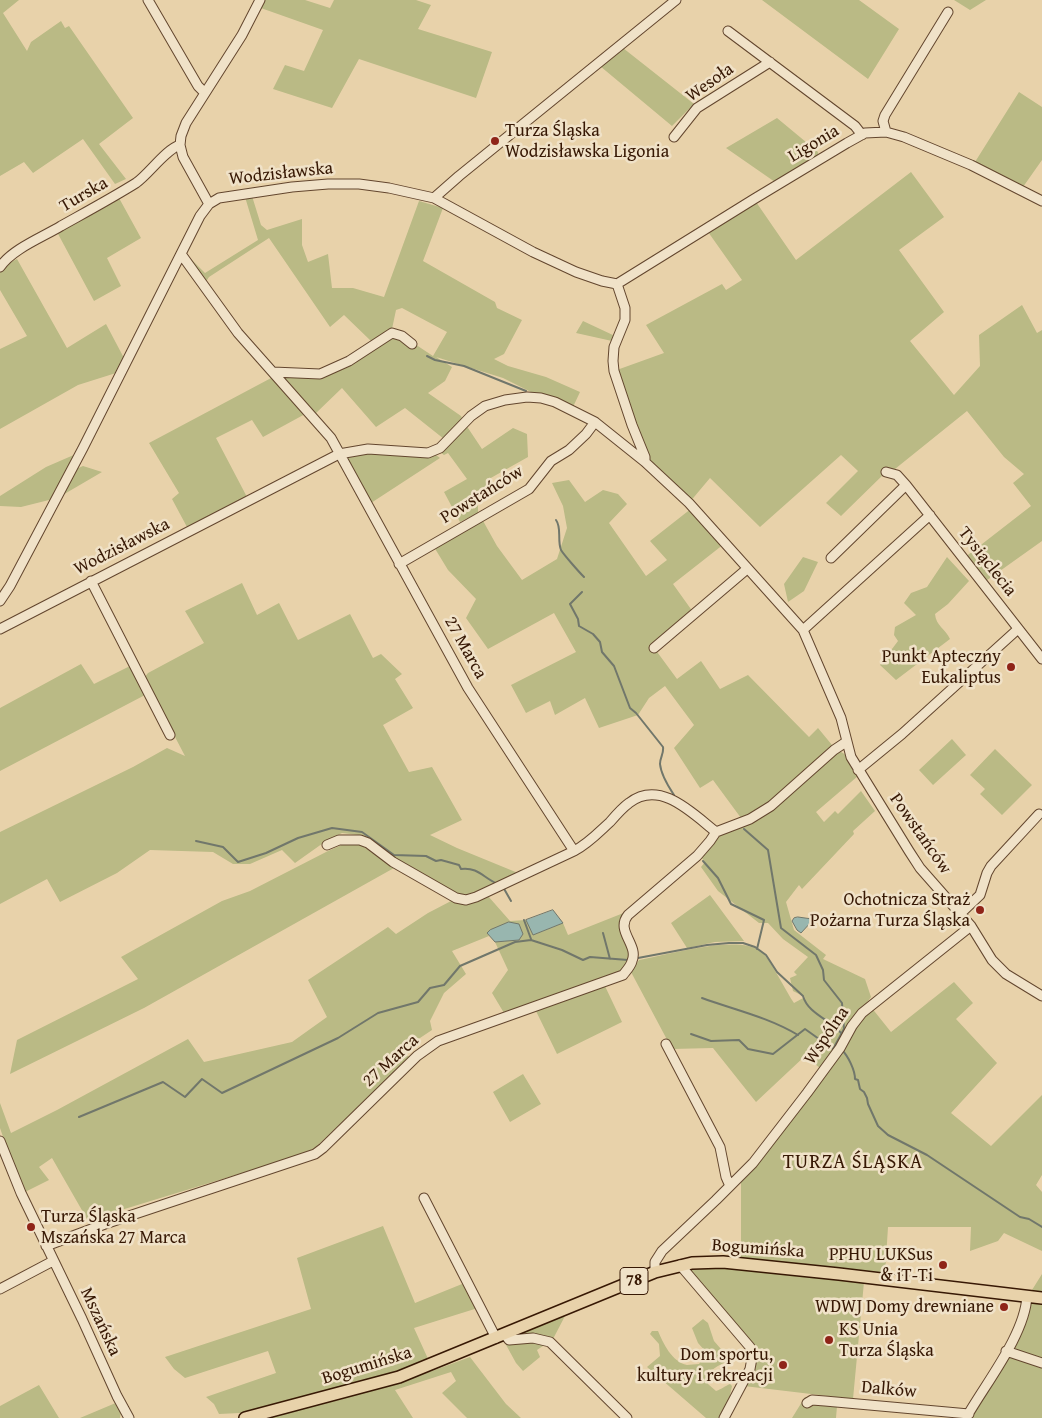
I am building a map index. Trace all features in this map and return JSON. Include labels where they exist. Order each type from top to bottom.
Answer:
[{"type":"main road","name":"Bogumińska","points":[[245,1418],[390,1380],[655,1272],[680,1265],[723,1262],[778,1267],[1042,1298]]},
{"type":"street","points":[[148,0],[198,86],[205,92]]},
{"type":"street","points":[[209,204],[183,157],[180,145],[184,127],[242,35],[260,0]]},
{"type":"street","points":[[645,462],[646,457],[632,425],[612,361],[614,347],[625,320],[625,308],[617,284],[576,272],[533,252],[434,198],[458,176],[676,0]]},
{"type":"street","points":[[886,132],[883,121],[885,115],[948,12]]},
{"type":"street","name":"Wesoła","points":[[728,31],[855,126],[862,135]]},
{"type":"street","name":"Wesoła","points":[[674,137],[697,108],[770,62]]},
{"type":"street","name":"Ligonia","points":[[617,284],[862,135],[876,132],[886,132],[904,137],[971,165],[1042,201]]},
{"type":"street","name":"Turska","points":[[0,267],[3,262],[28,245],[136,183],[172,148],[180,145]]},
{"type":"street","name":"Wodzisławska","points":[[0,601],[10,586],[83,448],[200,216],[209,204],[224,196],[328,184],[359,184],[389,188],[434,198]]},
{"type":"street","points":[[181,254],[238,333],[331,438],[339,454]]},
{"type":"street","points":[[273,372],[320,374],[348,361],[392,333],[402,336],[412,344]]},
{"type":"street","name":"Powstańców","points":[[339,454],[368,449],[428,453],[440,448],[471,416],[485,406],[505,400],[527,397],[555,402],[595,422],[645,462],[689,502],[803,630],[841,718],[851,757],[920,868],[971,926],[999,968],[1042,996]]},
{"type":"street","name":"Powstańców","points":[[399,564],[529,489],[551,461],[574,445],[595,422]]},
{"type":"street","name":"Wodzisławska","points":[[0,629],[339,454]]},
{"type":"street","name":"27 Marca","points":[[339,454],[468,688],[574,851]]},
{"type":"street","name":"Tysiąclecia","points":[[886,472],[898,475],[1042,659]]},
{"type":"street","points":[[831,558],[906,485]]},
{"type":"street","points":[[803,630],[930,515]]},
{"type":"street","points":[[654,648],[747,569]]},
{"type":"street","points":[[91,581],[170,735]]},
{"type":"street","points":[[858,770],[902,734],[1018,629]]},
{"type":"street","points":[[327,845],[344,839],[360,840],[368,843],[393,862],[456,898],[466,900],[583,846],[594,838],[629,803],[646,794],[657,794],[674,800],[716,832],[750,819],[771,806],[834,750],[846,742]]},
{"type":"street","points":[[960,914],[980,895],[991,866],[1039,814]]},
{"type":"street","name":"27 Marca","points":[[46,1246],[105,1224],[315,1154],[417,1056],[438,1041],[623,975],[632,962],[633,957],[630,941],[623,926],[624,920],[697,856],[716,832]]},
{"type":"street","name":"Wspólna","points":[[655,1272],[655,1262],[662,1251],[753,1163],[840,1048],[852,1026],[862,1013],[971,926]]},
{"type":"street","points":[[666,1044],[720,1147],[726,1177],[730,1186]]},
{"type":"street","name":"Mszańska","points":[[0,1141],[21,1193],[129,1418]]},
{"type":"street","points":[[424,1198],[501,1336],[509,1340],[534,1338],[550,1342],[627,1418]]},
{"type":"street","points":[[0,1289],[53,1261]]},
{"type":"street","points":[[680,1265],[750,1347],[752,1358],[750,1369],[724,1418]]},
{"type":"street","name":"Dalków","points":[[807,1403],[812,1400],[825,1401],[968,1416],[1016,1332],[1024,1313],[1027,1296]]},
{"type":"street","points":[[1006,1351],[1042,1363]]},
{"type":"street","name":"Mszańska","points":[[117,1396],[122,1418]]},
{"type":"green space","points":[[0,0],[19,0],[3,13],[27,51],[31,42],[61,21],[65,28],[69,26],[133,118],[99,144],[126,179],[115,184],[83,139],[33,173],[24,162],[0,176]]},
{"type":"green space","points":[[262,0],[305,0],[330,8],[334,0],[416,0],[431,5],[418,29],[492,52],[476,98],[359,59],[332,108],[273,89],[285,65],[304,71],[323,30],[258,7]]},
{"type":"green space","points":[[762,0],[859,0],[899,29],[868,79]]},
{"type":"green space","points":[[954,0],[986,0],[970,10]]},
{"type":"green space","points":[[623,48],[694,104],[672,126],[600,66]]},
{"type":"green space","points":[[1019,92],[1042,107],[1042,160],[1023,187],[975,162]]},
{"type":"green space","points":[[777,118],[818,152],[818,157],[775,182],[726,148]]},
{"type":"green space","points":[[911,172],[944,217],[899,250],[944,312],[910,341],[954,395],[980,366],[979,335],[1022,305],[1037,333],[1042,330],[1042,541],[983,583],[964,558],[1031,506],[1013,483],[1024,474],[1004,457],[967,411],[890,473],[886,472],[841,516],[826,503],[858,471],[841,455],[760,527],[710,478],[689,503],[645,462],[614,371],[664,353],[646,325],[722,284],[726,290],[742,280],[706,229],[754,199],[796,260]]},
{"type":"green space","points":[[252,196],[261,225],[267,230],[302,219],[302,245],[308,262],[328,254],[332,288],[353,288],[384,297],[419,201],[443,208],[423,261],[495,302],[497,308],[522,320],[504,354],[494,359],[508,366],[546,377],[580,392],[573,407],[543,394],[533,393],[503,378],[436,357],[452,367],[445,381],[428,393],[461,416],[463,420],[444,439],[405,408],[376,427],[342,388],[315,414],[276,372],[324,371],[371,341],[344,315],[330,327],[269,238],[209,277],[205,283],[190,262],[191,259],[205,273],[258,240],[245,197]],"holes":[[[402,308],[447,332],[433,356],[392,329],[396,310]]]},
{"type":"green space","points":[[119,198],[141,238],[107,258],[121,286],[94,301],[57,232]]},
{"type":"green space","points":[[17,259],[67,348],[106,324],[125,360],[116,373],[78,385],[0,429],[0,349],[27,336],[0,290],[0,271],[5,265]]},
{"type":"green space","points":[[583,321],[615,336],[612,341],[576,333]]},
{"type":"green space","points":[[273,377],[307,413],[263,437],[252,420],[216,438],[247,497],[187,527],[172,499],[179,493],[149,443]]},
{"type":"green space","points":[[466,425],[482,449],[513,428],[527,434],[528,457],[489,479],[487,496],[478,504],[478,513],[460,522],[444,492],[467,479],[448,453],[444,455],[440,452]]},
{"type":"green space","points":[[354,451],[436,455],[440,458],[371,503],[341,455]]},
{"type":"green space","points":[[76,454],[53,499],[21,507],[0,506],[0,496],[46,467]]},
{"type":"green space","points":[[83,466],[102,472],[61,496],[76,469]]},
{"type":"green space","points":[[569,480],[585,502],[603,490],[618,494],[627,504],[609,523],[646,576],[667,560],[650,541],[692,508],[724,544],[673,584],[693,612],[652,645],[677,679],[701,661],[720,689],[748,675],[809,737],[818,728],[832,745],[765,807],[741,818],[713,780],[700,788],[674,748],[694,725],[665,686],[649,698],[638,715],[599,728],[585,698],[555,715],[550,701],[526,713],[511,685],[576,652],[554,613],[488,649],[466,618],[476,599],[448,570],[434,547],[482,519],[497,546],[522,580],[557,559],[567,528],[563,506],[552,483]]},
{"type":"green space","points":[[803,557],[818,562],[804,591],[788,602],[784,584]]},
{"type":"green space","points":[[947,557],[969,581],[948,604],[935,614],[937,621],[950,639],[896,680],[880,665],[898,641],[894,635],[895,627],[916,615],[904,603],[911,593],[927,587]]},
{"type":"green space","points":[[242,583],[257,615],[279,603],[298,640],[350,614],[373,658],[381,654],[402,674],[395,679],[413,708],[383,725],[409,772],[432,767],[462,820],[430,835],[518,873],[471,894],[460,895],[398,861],[359,835],[342,833],[326,841],[295,863],[282,850],[250,864],[233,864],[213,852],[150,850],[117,873],[60,902],[47,879],[0,904],[0,832],[133,767],[167,748],[185,756],[144,678],[148,673],[204,643],[185,611]]},
{"type":"green space","points":[[81,664],[94,684],[132,665],[145,695],[0,771],[0,708]]},
{"type":"green space","points":[[952,739],[966,755],[933,785],[919,770]]},
{"type":"green space","points":[[995,749],[1032,785],[1002,815],[980,794],[985,789],[970,775]]},
{"type":"green space","points":[[838,750],[846,755],[858,776],[816,812],[824,822],[835,811],[838,814],[861,791],[875,811],[853,831],[854,834],[802,889],[799,885],[786,902],[794,930],[826,955],[823,959],[865,979],[871,997],[820,1068],[805,1056],[756,1102],[713,1048],[672,1049],[631,972],[639,960],[684,950],[719,945],[750,946],[761,951],[773,967],[794,1003],[805,997],[793,991],[790,978],[797,975],[794,972],[808,957],[783,939],[768,923],[759,923],[718,891],[701,867],[705,862],[701,857],[717,836],[731,829],[759,820],[797,785],[799,787]]},
{"type":"green space","points":[[346,843],[361,845],[394,868],[144,1008],[10,1074],[17,1040],[138,979],[121,957],[222,901],[250,891]]},
{"type":"green space","points":[[710,895],[744,941],[715,942],[687,948],[671,923]]},
{"type":"green space","points":[[488,896],[510,921],[526,920],[533,935],[563,923],[568,935],[626,912],[631,956],[627,969],[620,974],[504,1013],[492,993],[508,970],[495,942],[519,940],[523,934],[521,930],[487,933],[489,936],[452,951],[466,974],[444,993],[430,1021],[432,1030],[399,1052],[410,1057],[316,1147],[304,1154],[118,1211],[91,1226],[52,1158],[39,1167],[49,1180],[25,1192],[13,1166],[0,1128],[0,1103],[11,1133],[188,1039],[204,1062],[292,1042],[327,1017],[308,980],[388,927],[396,934],[428,913],[453,900]]},
{"type":"green space","points":[[954,982],[973,1003],[956,1019],[997,1063],[951,1113],[991,1146],[1042,1095],[1042,1175],[1036,1185],[1042,1192],[1042,1251],[1004,1233],[998,1241],[970,1251],[971,1227],[888,1227],[885,1274],[741,1259],[741,1176],[857,1023],[871,1007],[891,1032]]},
{"type":"green space","points":[[604,984],[622,1022],[557,1054],[535,1009]]},
{"type":"green space","points":[[523,1074],[541,1104],[510,1122],[493,1092]]},
{"type":"green space","points":[[383,1226],[415,1303],[467,1282],[481,1307],[414,1328],[429,1361],[373,1380],[240,1413],[219,1414],[214,1404],[206,1397],[276,1373],[268,1351],[185,1378],[174,1369],[165,1357],[311,1309],[297,1258]]},
{"type":"green space","points":[[685,1268],[741,1269],[864,1282],[853,1399],[744,1386],[753,1368],[756,1350]]},
{"type":"green space","points":[[1042,1274],[1042,1293],[1033,1292],[1032,1290]]},
{"type":"green space","points":[[1030,1302],[1042,1303],[1042,1418],[966,1418],[1012,1349]]},
{"type":"green space","points":[[565,1316],[553,1339],[537,1350],[540,1357],[523,1371],[516,1363],[505,1343],[515,1336]]},
{"type":"green space","points":[[703,1319],[708,1323],[714,1341],[727,1356],[726,1362],[714,1368],[706,1378],[708,1384],[716,1391],[730,1384],[732,1386],[729,1400],[721,1418],[706,1418],[647,1367],[660,1356],[659,1344],[650,1334],[652,1331],[658,1331],[665,1346],[677,1360],[687,1365],[699,1364],[706,1352],[698,1343],[692,1328]]},
{"type":"green space","points":[[470,1357],[506,1404],[521,1418],[467,1418],[442,1393],[456,1381],[451,1372],[395,1390],[413,1418],[262,1418],[339,1400]]},
{"type":"green space","points":[[39,1385],[59,1418],[0,1418],[0,1406]]},
{"type":"green space","points":[[805,1397],[837,1406],[836,1418],[792,1418]]},
{"type":"green space","points":[[118,1402],[121,1412],[120,1418],[80,1418]]},
{"type":"water","points":[[553,910],[563,923],[533,935],[526,920]]},
{"type":"water","points":[[798,917],[812,919],[801,933],[792,921]]},
{"type":"water","points":[[509,922],[519,924],[523,934],[519,940],[495,942],[487,933],[490,930]]},
{"type":"waterway","points":[[427,356],[435,360],[464,366],[526,391]]},
{"type":"waterway","points":[[556,520],[559,527],[561,550],[584,577]]},
{"type":"waterway","points":[[582,592],[570,604],[578,619],[579,626],[593,634],[600,642],[602,652],[614,666],[630,708],[663,747],[660,762],[661,768],[665,780],[674,795]]},
{"type":"waterway","points":[[196,841],[223,847],[238,862],[266,853],[298,838],[332,828],[362,832],[394,855],[426,856],[436,861],[441,860],[459,865],[461,869],[477,871],[498,884]]},
{"type":"waterway","points":[[691,1034],[711,1041],[739,1040],[748,1049],[773,1054],[805,1029],[833,1049],[844,1029],[842,1003],[824,980],[823,970],[816,955],[781,928],[768,850],[744,829]]},
{"type":"waterway","points":[[703,861],[718,878],[731,904],[764,920],[757,949]]},
{"type":"waterway","points":[[503,887],[511,901]]},
{"type":"waterway","points":[[524,920],[531,939]]},
{"type":"waterway","points":[[603,933],[610,959]]},
{"type":"waterway","points":[[79,1117],[163,1082],[185,1097],[202,1079],[222,1093],[338,1038],[378,1013],[418,1002],[430,988],[444,985],[460,966],[515,942],[531,940],[562,950],[583,960],[590,957],[628,960]]},
{"type":"waterway","points":[[638,958],[707,945],[743,943],[755,947],[766,955],[777,972],[803,996],[810,1008],[841,1033]]},
{"type":"waterway","points":[[702,998],[763,1019],[798,1035]]},
{"type":"waterway","points":[[842,1050],[851,1063],[855,1079],[858,1080],[860,1089],[867,1098],[878,1126],[888,1135],[927,1155],[1020,1217],[1029,1219],[1042,1227]]},
{"type":"place","name":"Turza Śląska Wodzisławska Ligonia","points":[[495,141]]},
{"type":"place","name":"Punkt Apteczny Eukaliptus","points":[[1011,667]]},
{"type":"place","name":"Ochotnicza Straż Pożarna Turza Śląska","points":[[980,910]]},
{"type":"place","name":"Turza Śląska Mszańska 27 Marca","points":[[31,1227]]},
{"type":"place","name":"PPHU LUKSus & iT-Ti","points":[[943,1265]]},
{"type":"place","name":"WDWJ Domy drewniane","points":[[1004,1307]]},
{"type":"place","name":"KS Unia Turza Śląska","points":[[829,1340]]},
{"type":"place","name":"Dom sportu, kultury i rekreacji","points":[[783,1365]]},
{"type":"district","name":"TURZA ŚLĄSKA","points":[[853,1163]]}]
